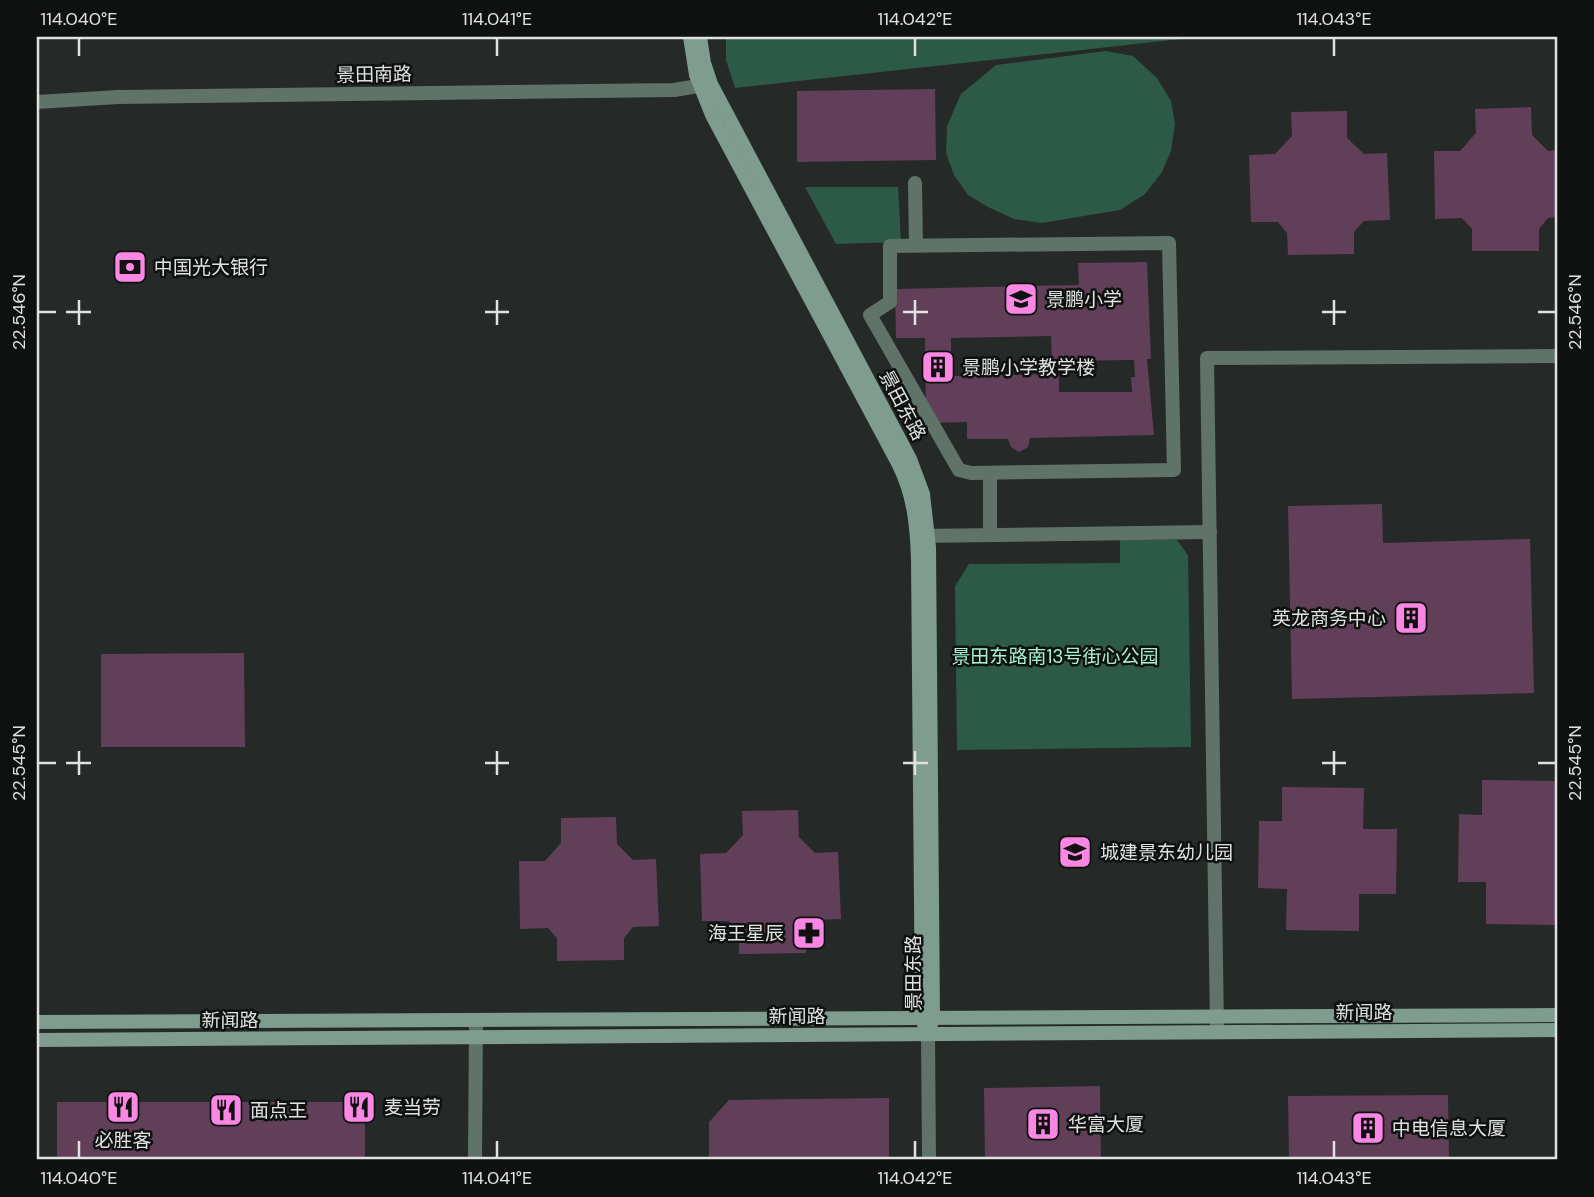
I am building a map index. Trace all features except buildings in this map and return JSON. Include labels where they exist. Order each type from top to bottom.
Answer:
[{"type":"street","name":"景田东路","points":[[690,37],[693,62],[916,471],[923,494],[928,1035]]},
{"type":"street","name":"景田东路","points":[[700,37],[706,86]]},
{"type":"street","name":"景田南路","points":[[37,103],[132,97],[674,90],[706,86]]},
{"type":"street","points":[[915,183],[916,245]]},
{"type":"street","points":[[1169,243],[1174,470],[971,473],[959,470],[870,315],[890,302],[890,246],[916,245],[1169,243]]},
{"type":"street","points":[[1217,1033],[1207,358],[1557,356]]},
{"type":"street","points":[[989,473],[990,534]]},
{"type":"street","points":[[922,536],[1210,532]]},
{"type":"street","name":"新闻路","points":[[37,1022],[1557,1015]]},
{"type":"street","points":[[475,1160],[476,1020]]},
{"type":"street","name":"新闻路","points":[[37,1040],[1557,1031]]},
{"type":"street","points":[[928,1035],[929,1160]]},
{"type":"green space","points":[[726,37],[1181,39],[735,88],[726,60]]},
{"type":"green space","points":[[1106,51],[1133,56],[1157,78],[1171,101],[1175,124],[1171,151],[1162,172],[1145,194],[1120,210],[1042,223],[1014,219],[968,195],[954,175],[946,153],[947,126],[961,94],[996,65]]},
{"type":"green space","points":[[805,187],[898,187],[901,242],[836,244]]},
{"type":"green space","name":"景田东路南13号街心公园","points":[[1120,540],[1177,540],[1188,555],[1191,747],[957,750],[955,586],[969,564],[1120,563]]},
{"type":"place","name":"中国光大银行","points":[[130,267]]},
{"type":"place","name":"景鹏小学","points":[[1021,299]]},
{"type":"place","name":"景鹏小学教学楼","points":[[938,367]]},
{"type":"place","name":"英龙商务中心","points":[[1411,618]]},
{"type":"place","name":"城建景东幼儿园","points":[[1075,852]]},
{"type":"place","name":"海王星辰","points":[[809,933]]},
{"type":"place","name":"必胜客","points":[[123,1107]]},
{"type":"place","name":"麦当劳","points":[[359,1107]]},
{"type":"place","name":"面点王","points":[[226,1110]]},
{"type":"place","name":"华富大厦","points":[[1043,1124]]},
{"type":"place","name":"中电信息大厦","points":[[1368,1128]]}]
